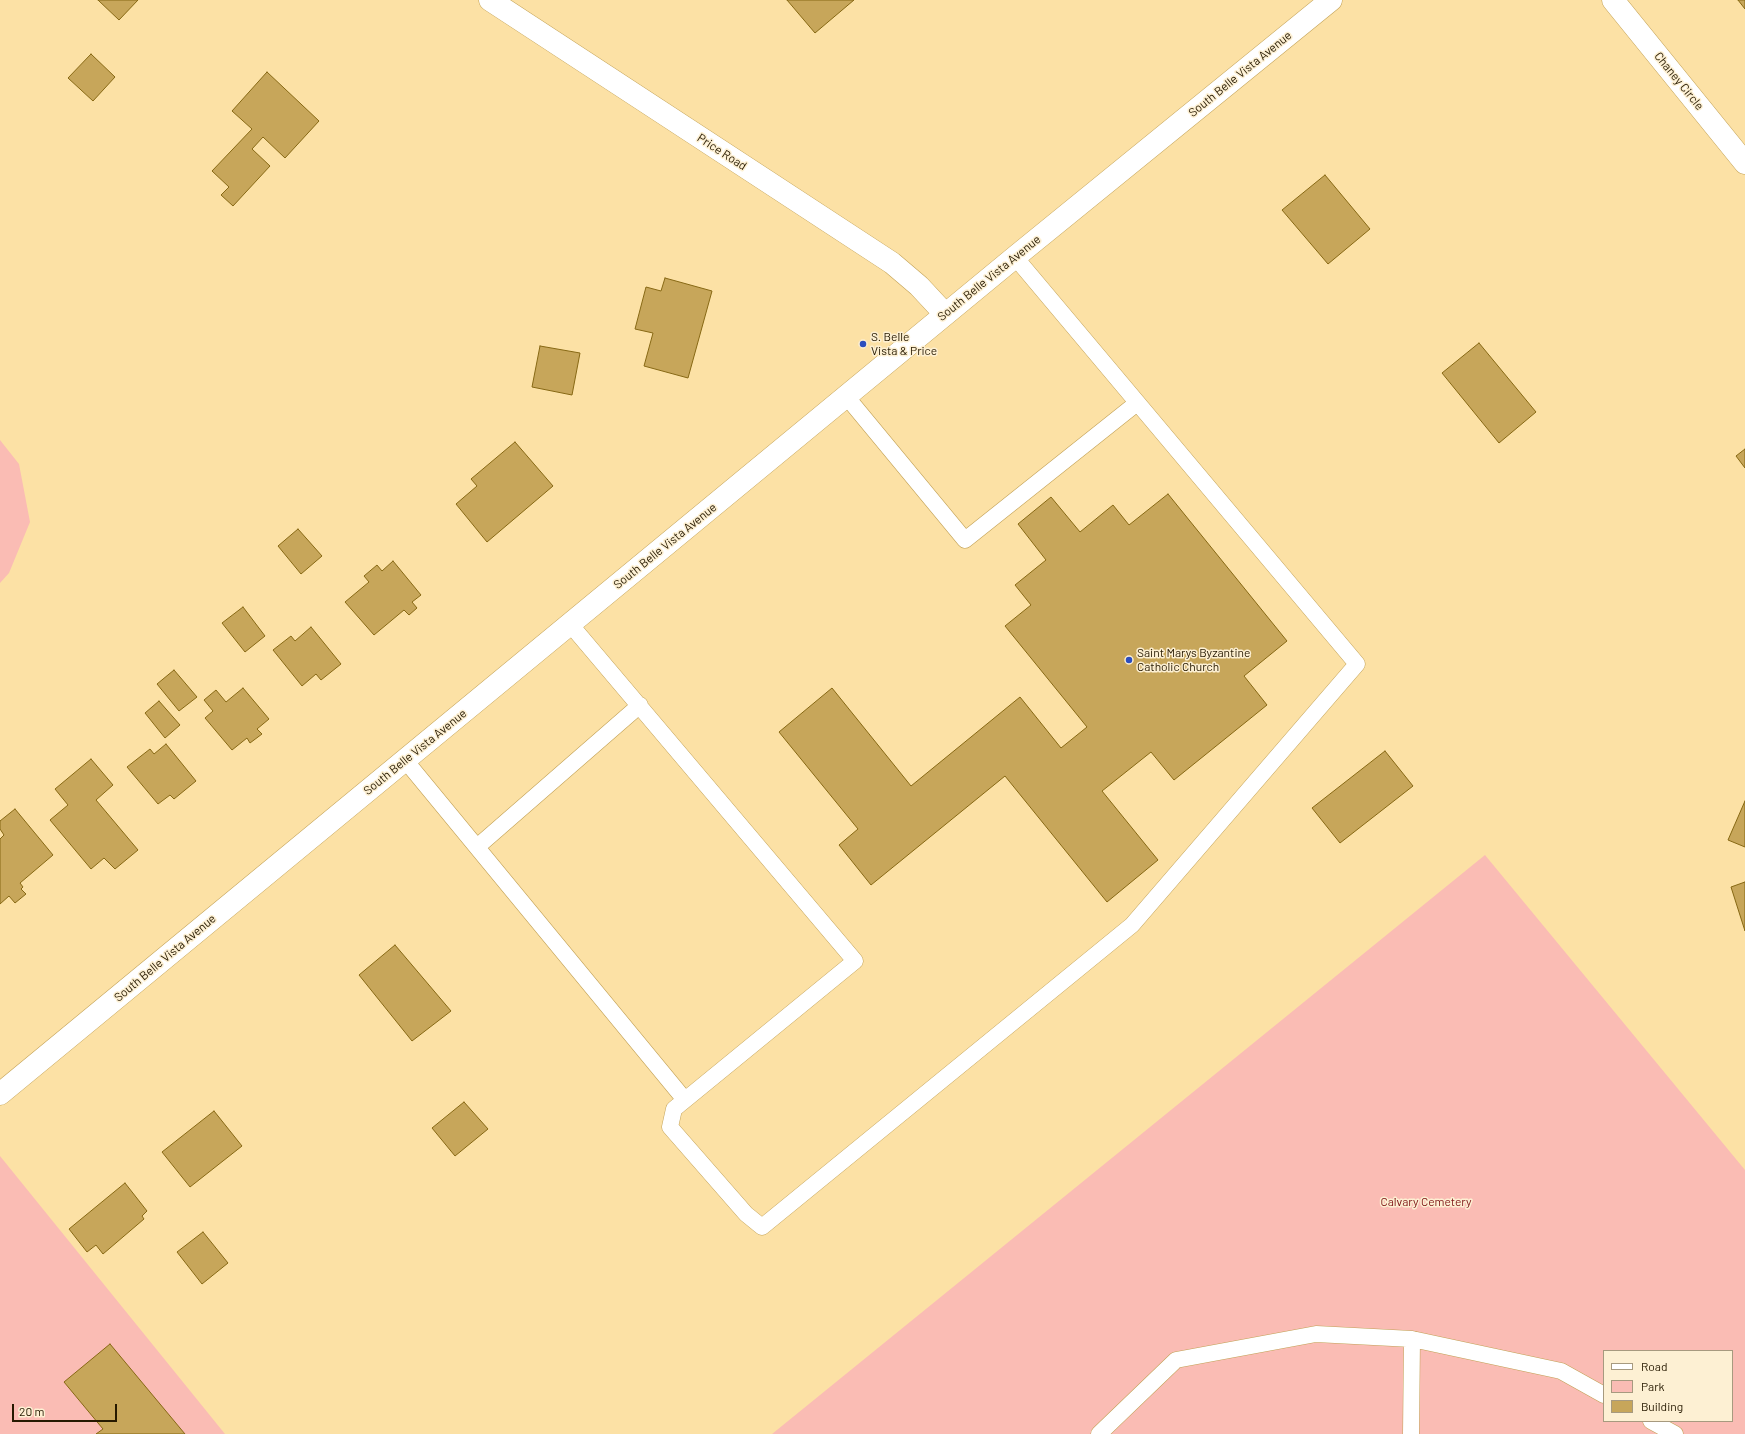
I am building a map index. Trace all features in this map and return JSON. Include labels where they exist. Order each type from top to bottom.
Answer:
[{"type":"street","name":"Price Road","points":[[490,0],[892,263],[919,286],[945,314]]},
{"type":"street","name":"South Belle Vista Avenue","points":[[0,1094],[1015,256],[1332,0]]},
{"type":"street","name":"Chaney Circle","points":[[1613,0],[1745,163]]},
{"type":"lane","points":[[570,624],[855,960],[674,1109],[670,1127],[746,1214],[762,1227],[1132,925],[1357,664],[1015,256]]},
{"type":"lane","points":[[846,396],[964,540],[1137,403]]},
{"type":"lane","points":[[477,847],[640,705]]},
{"type":"lane","points":[[405,760],[685,1100]]},
{"type":"lane","points":[[1099,1434],[1176,1360],[1316,1334],[1412,1339],[1561,1371],[1603,1394]]},
{"type":"lane","points":[[1411,1434],[1412,1339]]},
{"type":"lane","points":[[1654,1422],[1675,1434]]},
{"type":"green space","points":[[0,440],[19,464],[30,522],[9,573],[0,583]]},
{"type":"green space","name":"Calvary Cemetery","points":[[1485,855],[1745,1170],[1745,1434],[772,1434]]},
{"type":"green space","points":[[0,1156],[225,1434],[0,1434]]},
{"type":"building","points":[[98,0],[138,0],[119,20]]},
{"type":"building","points":[[787,0],[854,0],[815,33]]},
{"type":"building","points":[[1738,0],[1745,0],[1745,9]]},
{"type":"building","points":[[91,54],[115,77],[93,101],[68,78]]},
{"type":"building","points":[[267,72],[319,121],[285,158],[263,137],[252,149],[270,166],[233,206],[221,195],[229,187],[212,171],[252,129],[232,111]]},
{"type":"building","points":[[1325,175],[1370,229],[1328,264],[1282,210]]},
{"type":"building","points":[[665,278],[712,291],[688,378],[644,366],[653,333],[635,329],[646,287],[661,291]]},
{"type":"building","points":[[1479,343],[1536,412],[1499,443],[1442,373]]},
{"type":"building","points":[[540,346],[580,353],[572,395],[532,387]]},
{"type":"building","points":[[515,442],[553,486],[487,542],[456,504],[477,486],[471,479]]},
{"type":"building","points":[[1745,449],[1745,468],[1736,456]]},
{"type":"building","points":[[1168,494],[1287,641],[1244,676],[1267,705],[1174,780],[1151,752],[1102,791],[1158,860],[1107,902],[1005,776],[871,885],[839,845],[858,829],[779,732],[832,688],[911,786],[1020,697],[1061,748],[1087,727],[1005,626],[1031,605],[1015,585],[1046,560],[1018,524],[1051,497],[1080,532],[1113,505],[1129,525]]},
{"type":"building","points":[[298,529],[322,556],[301,574],[278,546]]},
{"type":"building","points":[[393,561],[421,595],[412,602],[417,608],[409,615],[404,610],[374,635],[345,602],[369,582],[364,576],[377,565],[382,571]]},
{"type":"building","points":[[243,607],[265,636],[245,652],[222,623]]},
{"type":"building","points":[[311,627],[341,664],[321,680],[316,674],[302,686],[273,650],[291,636],[295,641]]},
{"type":"building","points":[[174,670],[197,697],[179,711],[157,684]]},
{"type":"building","points":[[243,688],[269,719],[257,729],[262,734],[250,743],[247,738],[232,750],[205,718],[213,711],[204,700],[216,690],[226,702]]},
{"type":"building","points":[[159,701],[180,725],[165,738],[145,713]]},
{"type":"building","points":[[166,744],[196,781],[174,799],[170,795],[158,804],[127,767],[150,749],[154,754]]},
{"type":"building","points":[[1385,751],[1413,786],[1340,843],[1312,808]]},
{"type":"building","points":[[91,759],[113,785],[96,800],[138,850],[115,869],[104,858],[91,869],[50,820],[68,805],[55,789]]},
{"type":"building","points":[[1745,801],[1745,847],[1728,840]]},
{"type":"building","points":[[15,809],[53,855],[20,883],[23,887],[21,889],[26,894],[15,903],[9,896],[0,904],[0,839],[4,835],[0,829],[0,821]]},
{"type":"building","points":[[1745,882],[1745,931],[1731,887]]},
{"type":"building","points":[[395,945],[451,1011],[412,1041],[359,975]]},
{"type":"building","points":[[464,1102],[488,1129],[455,1156],[432,1128]]},
{"type":"building","points":[[214,1111],[242,1146],[190,1187],[162,1152]]},
{"type":"building","points":[[125,1183],[147,1211],[142,1216],[144,1219],[103,1254],[96,1245],[87,1252],[69,1229]]},
{"type":"building","points":[[203,1232],[228,1263],[202,1284],[177,1252]]},
{"type":"building","points":[[110,1344],[185,1434],[96,1434],[103,1429],[64,1382]]},
{"type":"place","name":"S. Belle Vista & Price","points":[[863,344]]},
{"type":"place","name":"Saint Marys Byzantine Catholic Church","points":[[1129,660]]}]
